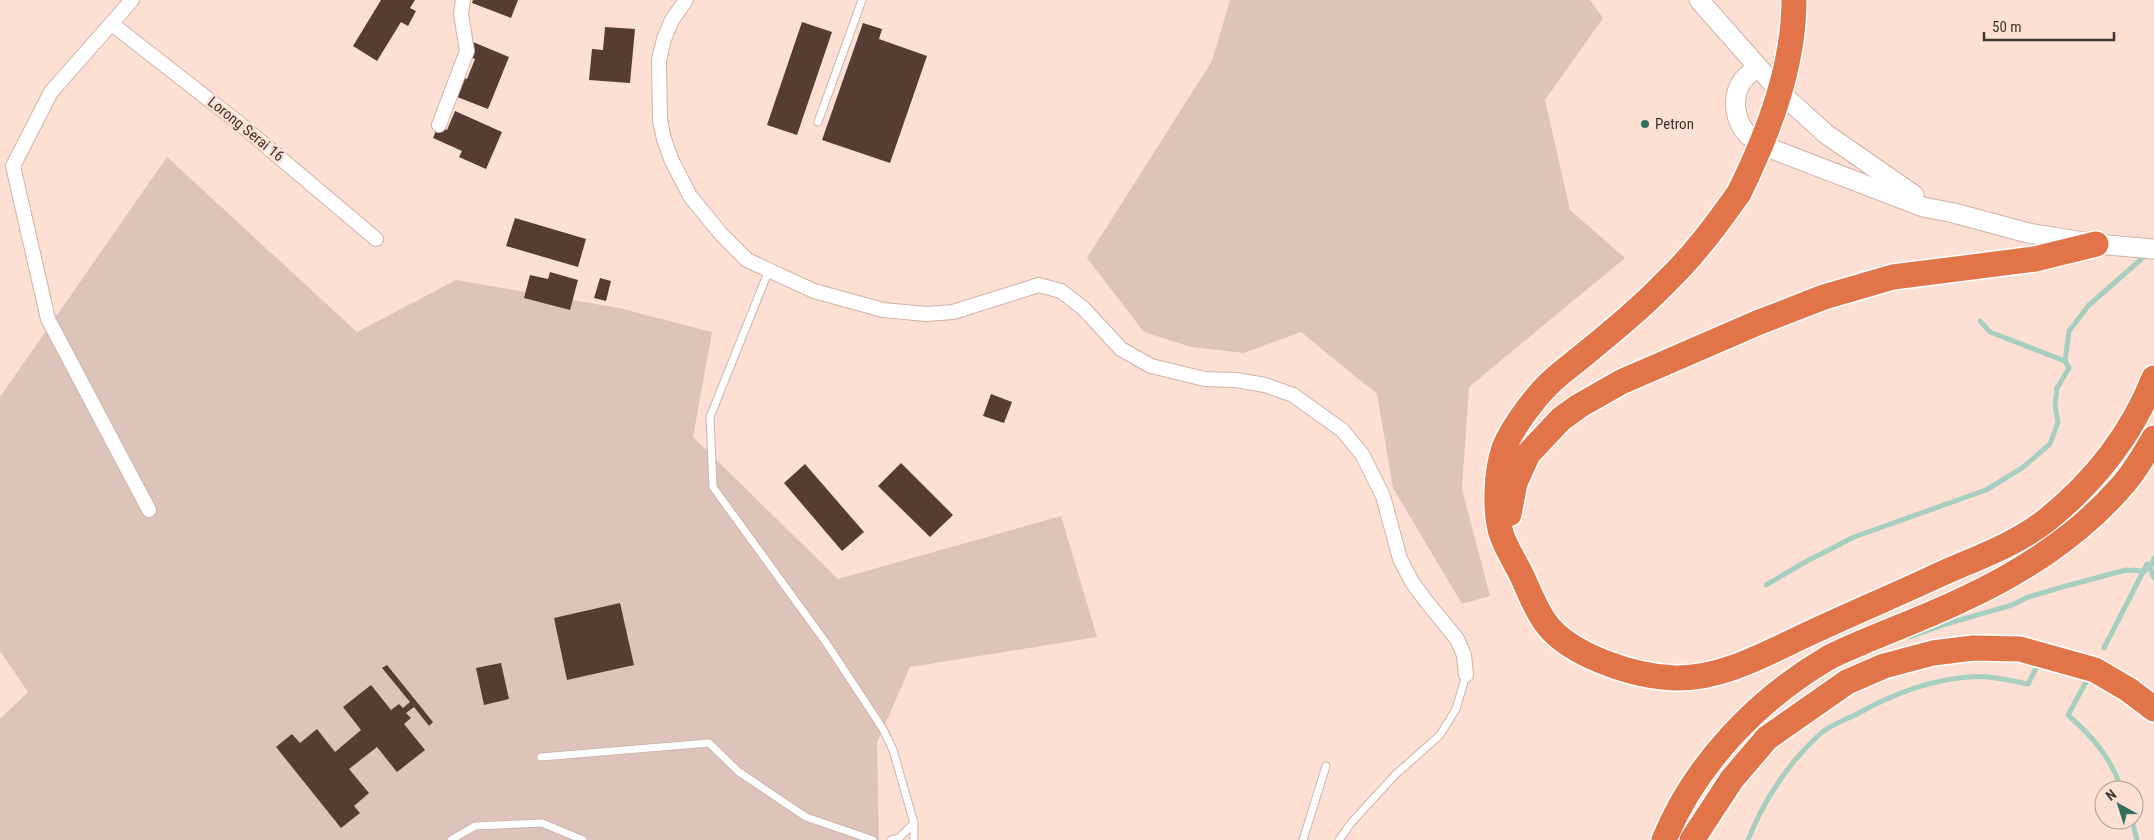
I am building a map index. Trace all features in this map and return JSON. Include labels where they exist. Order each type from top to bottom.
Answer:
[{"type":"highway","points":[[1794,0],[1790,46],[1784,75],[1758,154],[1739,193],[1707,238],[1666,282],[1543,390],[1522,418],[1504,448],[1498,476],[1498,511],[1502,535],[1545,622],[1569,644],[1592,656],[1626,669],[1676,678],[1700,676],[1769,654],[2026,535],[2048,519],[2080,490],[2111,454],[2140,411],[2154,378]]},
{"type":"highway","points":[[1502,535],[1515,483],[1528,454],[1562,419],[1579,406],[1622,382],[1757,323],[1824,297],[1893,277],[2035,259],[2096,244]]},
{"type":"highway","points":[[1664,840],[1681,804],[1716,755],[1744,723],[1780,690],[1830,657],[1965,599],[2042,555],[2077,528],[2121,488],[2154,438]]},
{"type":"highway","points":[[1692,840],[1732,780],[1767,738],[1847,682],[1884,666],[1934,653],[1973,648],[2020,649],[2095,670],[2129,690],[2154,709]]},
{"type":"main road","points":[[1699,0],[1782,94],[1826,134],[1908,192],[1954,213]]},
{"type":"main road","points":[[1758,67],[1744,79],[1736,93],[1736,108],[1739,120],[1749,135],[1772,149],[1923,207],[1954,213],[2028,234],[2154,250]]},
{"type":"street","points":[[132,0],[51,92],[13,166],[48,319],[149,510]]},
{"type":"street","points":[[439,125],[467,51],[461,14],[463,0]]},
{"type":"street","points":[[686,0],[672,20],[664,39],[660,60],[660,120],[664,139],[671,159],[690,196],[721,234],[747,260],[814,291],[883,310],[926,314],[953,312],[1039,285],[1061,291],[1083,308],[1121,349],[1151,366],[1205,380],[1236,380],[1265,385],[1293,395],[1342,430],[1362,454],[1383,496],[1400,559],[1421,595],[1457,639],[1464,655],[1466,675]]},
{"type":"street","name":"Lorong Serai 16","points":[[112,24],[240,124],[376,239]]},
{"type":"lane","points":[[818,122],[862,0]]},
{"type":"lane","points":[[769,270],[710,417],[713,487],[827,644],[883,729],[893,750],[914,823],[914,840]]},
{"type":"lane","points":[[1339,840],[1361,812],[1395,775],[1440,735],[1456,709],[1466,675]]},
{"type":"lane","points":[[541,757],[709,743],[740,772],[806,816],[873,840]]},
{"type":"lane","points":[[1303,840],[1326,766]]},
{"type":"lane","points":[[451,840],[475,826],[542,823],[583,840]]},
{"type":"lane","points":[[891,840],[899,838],[914,823]]},
{"type":"shaded area","points":[[1230,0],[1590,0],[1603,18],[1545,100],[1570,210],[1625,258],[1469,387],[1462,489],[1490,596],[1462,604],[1393,488],[1377,394],[1301,332],[1244,353],[1191,347],[1144,332],[1087,258],[1212,61]]},
{"type":"shaded area","points":[[167,157],[357,332],[456,280],[619,308],[712,332],[693,437],[838,579],[1061,516],[1097,637],[910,667],[877,743],[879,840],[0,840],[0,719],[28,692],[0,651],[0,397]]},
{"type":"building","points":[[381,0],[415,0],[410,8],[416,11],[408,26],[401,22],[377,61],[353,46]]},
{"type":"building","points":[[473,0],[518,0],[511,18],[472,3]]},
{"type":"building","points":[[802,22],[832,32],[797,135],[767,125]]},
{"type":"building","points":[[863,23],[882,29],[879,39],[927,56],[890,163],[822,140]]},
{"type":"building","points":[[605,27],[635,29],[630,83],[589,80],[592,49],[603,50]]},
{"type":"building","points":[[473,42],[509,57],[488,109],[452,95],[460,76],[467,79],[475,59],[467,56]]},
{"type":"building","points":[[455,111],[502,132],[486,169],[459,157],[462,151],[433,138],[438,126],[447,130]]},
{"type":"building","points":[[515,218],[586,239],[578,267],[506,246]]},
{"type":"building","points":[[550,272],[578,280],[570,310],[524,298],[530,275],[548,279]]},
{"type":"building","points":[[600,278],[611,281],[606,301],[594,298]]},
{"type":"building","points":[[991,394],[1012,402],[1004,423],[983,416]]},
{"type":"building","points":[[901,463],[953,515],[930,537],[878,486]]},
{"type":"building","points":[[805,464],[864,532],[842,551],[784,483]]},
{"type":"building","points":[[620,603],[634,665],[567,680],[554,618]]},
{"type":"building","points":[[501,663],[509,699],[484,705],[476,668]]},
{"type":"building","points":[[387,665],[433,722],[429,726],[414,707],[406,713],[411,718],[404,724],[425,750],[397,772],[377,747],[349,769],[369,793],[354,806],[360,813],[341,828],[276,747],[292,734],[300,743],[317,729],[335,752],[361,730],[343,707],[371,685],[391,710],[399,704],[403,708],[410,702],[382,668]]},
{"type":"waterway","points":[[2065,361],[2069,331],[2088,306],[2147,254]]},
{"type":"waterway","points":[[1766,585],[1854,537],[1986,490],[2022,468],[2050,444],[2058,422],[2055,406],[2057,388],[2069,368],[2065,361],[1990,332],[1980,321]]},
{"type":"waterway","points":[[2104,648],[2147,564],[2152,565],[2154,558]]},
{"type":"waterway","points":[[2146,567],[2151,570],[2154,578]]},
{"type":"waterway","points":[[1910,637],[2066,586],[2126,570],[2145,571]]},
{"type":"waterway","points":[[1748,840],[1761,811],[1778,783],[1798,757],[1828,728],[1897,695],[1939,681],[1983,677],[2028,684],[2040,661]]},
{"type":"waterway","points":[[2087,680],[2068,715],[2100,749],[2119,780]]},
{"type":"waterway","points":[[2134,830],[2137,840]]},
{"type":"place","name":"Petron","points":[[1645,124]]}]
